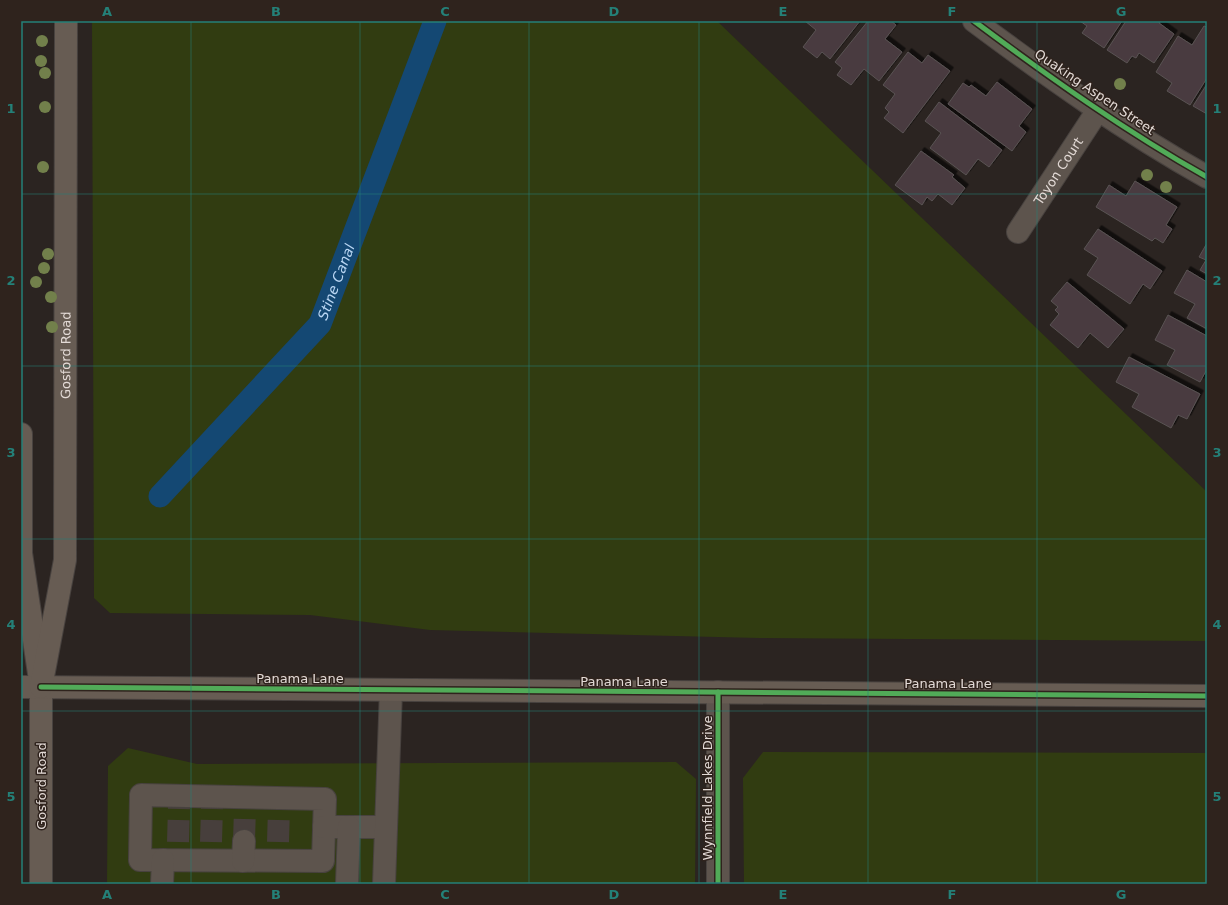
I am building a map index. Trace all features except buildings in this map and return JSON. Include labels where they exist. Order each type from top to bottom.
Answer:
[{"type":"main road","name":"Gosford Road","points":[[31,687],[65,560],[66,21]]},
{"type":"main road","name":"Gosford Road","points":[[21,434],[21,554],[31,687],[41,884]]},
{"type":"main road","name":"Panama Lane","points":[[31,687],[1207,696]]},
{"type":"street","name":"Quaking Aspen Street","points":[[974,21],[1050,78],[1098,110],[1207,177]]},
{"type":"street","name":"Toyon Court","points":[[1018,232],[1098,110]]},
{"type":"street","points":[[384,884],[391,690]]},
{"type":"street","name":"Wynnfield Lakes Drive","points":[[718,692],[718,884]]},
{"type":"street","points":[[141,795],[180,801],[212,802],[279,803],[325,799],[322,861],[278,851],[173,854],[140,860],[141,795]]},
{"type":"street","points":[[348,884],[349,826]]},
{"type":"street","points":[[324,827],[386,826]]},
{"type":"street","points":[[162,884],[173,854]]},
{"type":"green space","points":[[92,21],[717,21],[1207,492],[1207,641],[759,638],[430,630],[310,615],[110,613],[94,598]]},
{"type":"green space","points":[[128,748],[197,764],[676,762],[696,779],[695,884],[107,884],[108,766]]},
{"type":"green space","points":[[763,752],[1207,753],[1207,884],[744,884],[743,778]]},
{"type":"waterway","name":"Stine Canal","points":[[160,496],[320,324],[435,21]]},
{"type":"tunnel","points":[[178,842],[179,806]]},
{"type":"tunnel","points":[[211,842],[212,807]]},
{"type":"tunnel","points":[[244,841],[245,808]]},
{"type":"tunnel","points":[[278,842],[279,808]]},
{"type":"cycle path","points":[[974,21],[1088,103],[1207,177]]},
{"type":"cycle path","points":[[41,687],[1207,696]]},
{"type":"cycle path","points":[[718,692],[718,884]]}]
